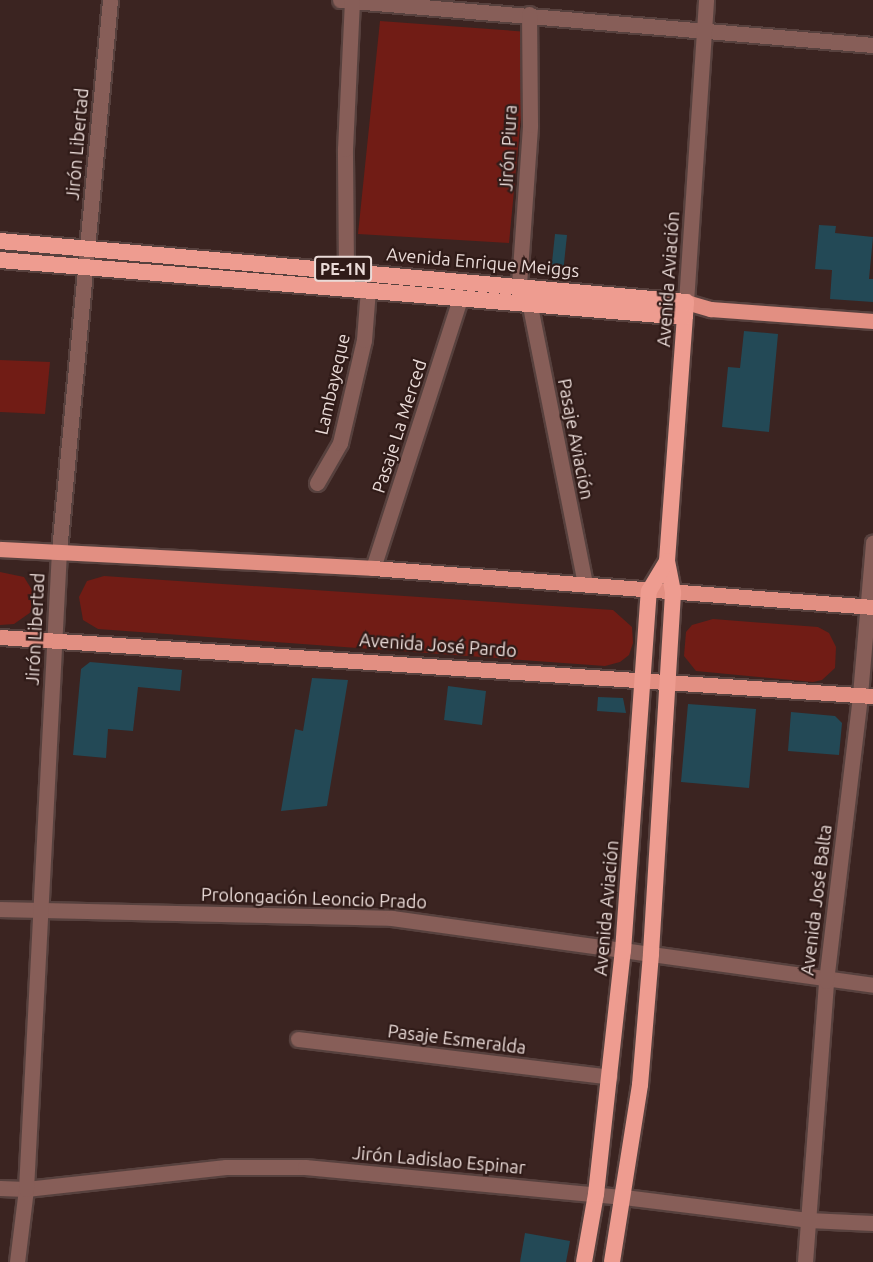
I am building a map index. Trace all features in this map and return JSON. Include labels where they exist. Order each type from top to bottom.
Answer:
[{"type":"highway","name":"Avenida Enrique Meiggs","points":[[0,241],[519,284],[686,310]]},
{"type":"highway","name":"Avenida Enrique Meiggs","points":[[0,260],[529,302],[686,310]]},
{"type":"highway","name":"Avenida Aviación","points":[[612,1262],[640,1085],[651,954],[673,593],[667,561],[686,310]]},
{"type":"highway","name":"Avenida Aviación","points":[[584,1262],[596,1194],[623,951],[649,591],[667,561]]},
{"type":"main road","name":"Avenida Enrique Meiggs","points":[[686,310],[711,309],[873,321]]},
{"type":"main road","points":[[0,549],[373,568],[870,607]]},
{"type":"main road","name":"Avenida José Pardo","points":[[0,637],[55,638],[867,695]]},
{"type":"street","name":"Jirón Libertad","points":[[17,1262],[26,1189],[59,551],[110,0]]},
{"type":"street","points":[[346,270],[345,149],[348,0],[508,7],[529,14],[873,45]]},
{"type":"street","name":"Avenida Aviación","points":[[686,310],[706,0]]},
{"type":"street","name":"Jirón Piura","points":[[519,284],[530,125],[529,14]]},
{"type":"street","name":"Lambayeque","points":[[317,483],[340,444],[364,340],[368,289]]},
{"type":"street","name":"Pasaje La Merced","points":[[373,568],[461,296]]},
{"type":"street","name":"Pasaje Aviación","points":[[529,302],[585,584]]},
{"type":"street","name":"Avenida José Balta","points":[[805,1262],[826,981],[867,695],[873,543]]},
{"type":"street","name":"Prolongación Leoncio Prado","points":[[0,909],[392,918],[826,981],[873,985]]},
{"type":"street","name":"Pasaje Esmeralda","points":[[298,1039],[610,1077]]},
{"type":"street","name":"Jirón Ladislao Espinar","points":[[0,1188],[26,1189],[226,1167],[305,1167],[596,1194],[808,1220],[873,1223]]},
{"type":"shaded area","points":[[380,21],[529,32],[509,243],[358,234]]},
{"type":"shaded area","points":[[0,360],[50,362],[45,414],[0,412]]},
{"type":"shaded area","points":[[0,572],[24,577],[32,590],[31,612],[14,624],[0,625]]},
{"type":"shaded area","points":[[104,576],[613,610],[632,627],[633,643],[629,655],[620,662],[605,666],[98,629],[83,620],[79,597],[87,581]]},
{"type":"shaded area","points":[[713,619],[818,627],[829,633],[836,647],[835,668],[822,680],[813,682],[696,671],[684,656],[686,632],[692,625]]},
{"type":"building","points":[[819,225],[836,226],[835,233],[873,237],[869,279],[873,279],[873,302],[830,299],[832,270],[815,269]]},
{"type":"building","points":[[555,234],[567,235],[563,273],[551,272]]},
{"type":"building","points":[[744,331],[778,334],[769,432],[722,427],[728,367],[740,368]]},
{"type":"building","points":[[90,662],[182,670],[180,691],[138,687],[133,731],[108,729],[106,758],[73,755],[81,669]]},
{"type":"building","points":[[312,678],[348,680],[327,806],[281,811],[295,729],[303,731]]},
{"type":"building","points":[[448,686],[486,691],[482,725],[444,720]]},
{"type":"building","points":[[598,697],[623,698],[626,713],[597,711]]},
{"type":"building","points":[[688,704],[756,709],[749,788],[681,782]]},
{"type":"building","points":[[791,712],[835,716],[842,723],[839,755],[788,751]]},
{"type":"building","points":[[525,1233],[570,1241],[566,1262],[520,1262]]}]
